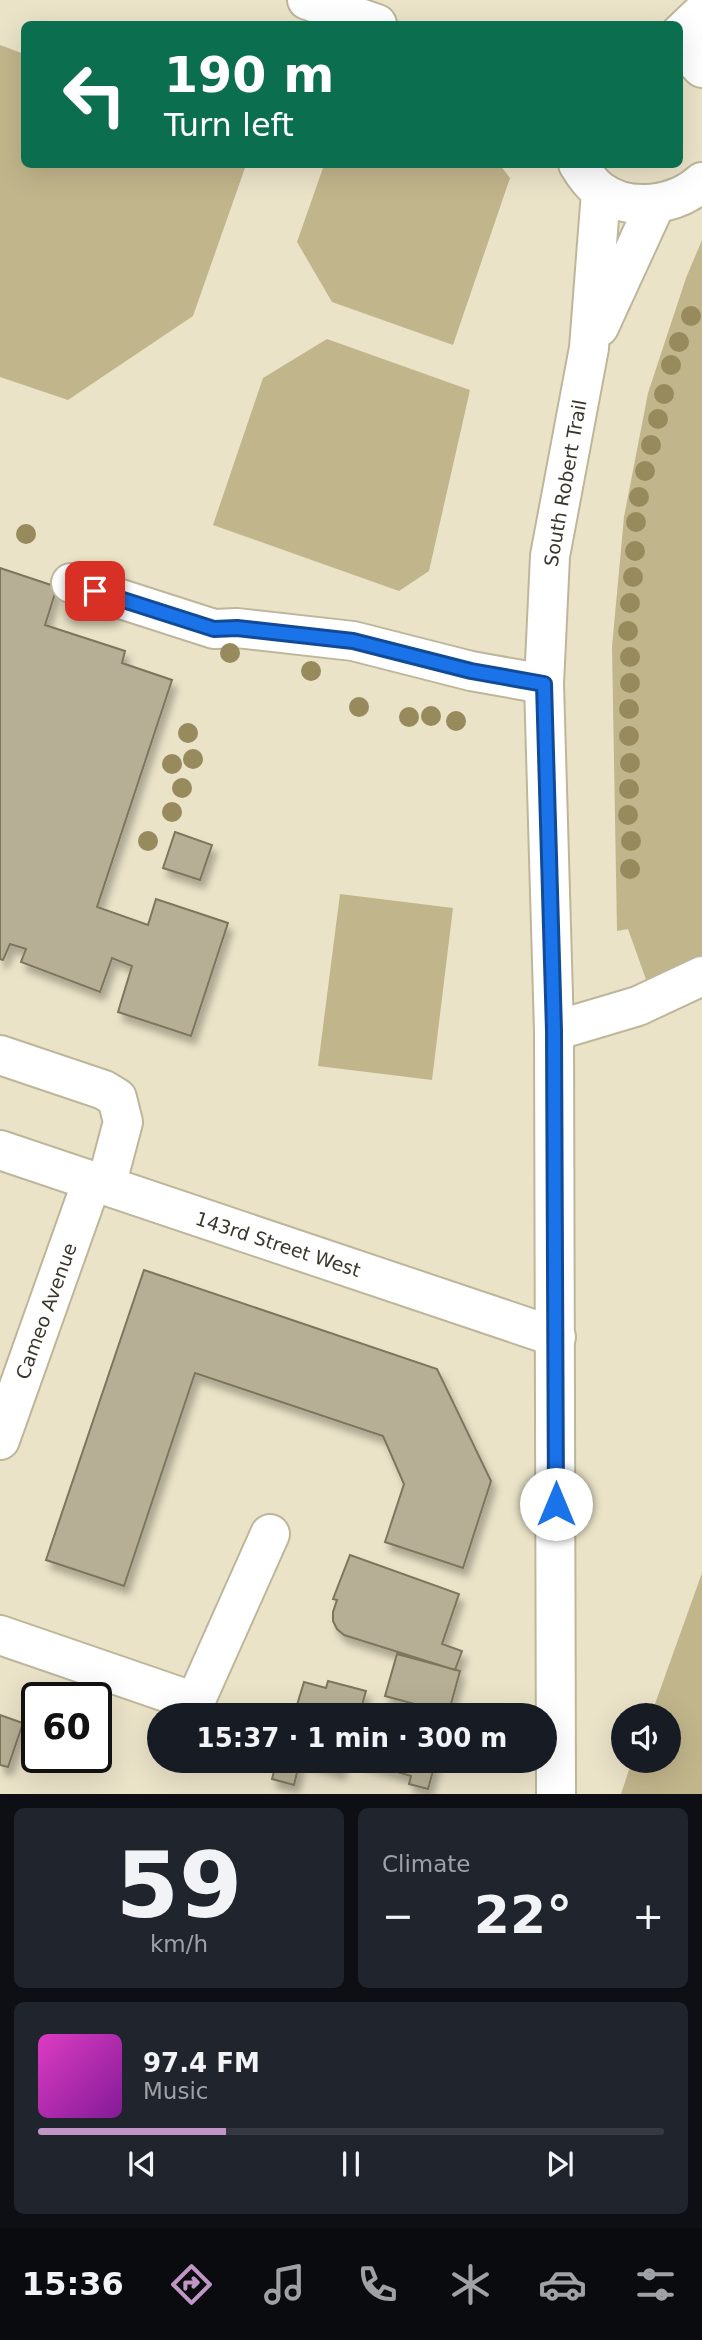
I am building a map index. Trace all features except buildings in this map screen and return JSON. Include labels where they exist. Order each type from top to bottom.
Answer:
[{"type":"main road","points":[[307,0],[368,21]]},
{"type":"main road","points":[[683,31],[702,13]]},
{"type":"main road","points":[[683,53],[689,54],[702,68]]},
{"type":"main road","points":[[590,178],[614,198],[634,204],[685,198]]},
{"type":"main road","points":[[589,348],[590,178]]},
{"type":"main road","points":[[589,348],[685,198]]},
{"type":"main road","name":"South Robert Trail","points":[[556,1794],[554,1031],[544,684],[550,556],[589,348]]},
{"type":"main road","points":[[71,583],[214,629],[237,628],[353,641],[471,671],[544,684]]},
{"type":"main road","points":[[554,1031],[638,1006],[702,975]]},
{"type":"main road","name":"Cameo Avenue","points":[[0,1055],[104,1090],[117,1098],[123,1122],[0,1440]]},
{"type":"main road","name":"143rd Street West","points":[[0,1150],[556,1336]]},
{"type":"main road","points":[[0,1635],[195,1702],[270,1534]]},
{"type":"shaded area","points":[[0,45],[21,53],[21,168],[245,168],[193,316],[68,400],[0,377]]},
{"type":"shaded area","points":[[323,168],[502,168],[510,178],[453,345],[332,302],[297,242]]},
{"type":"shaded area","points":[[702,240],[702,976],[653,999],[628,929],[617,931],[612,647],[624,517],[648,393],[686,278]]},
{"type":"shaded area","points":[[327,339],[470,390],[429,571],[399,591],[213,525],[263,378]]},
{"type":"shaded area","points":[[340,894],[453,908],[432,1080],[318,1066]]},
{"type":"shaded area","points":[[702,1573],[702,1794],[621,1794],[628,1773],[681,1773],[681,1703],[655,1703]]},
{"type":"route","points":[[95,591],[214,629],[237,628],[353,641],[471,671],[544,684],[554,1031],[556,1504]]}]
